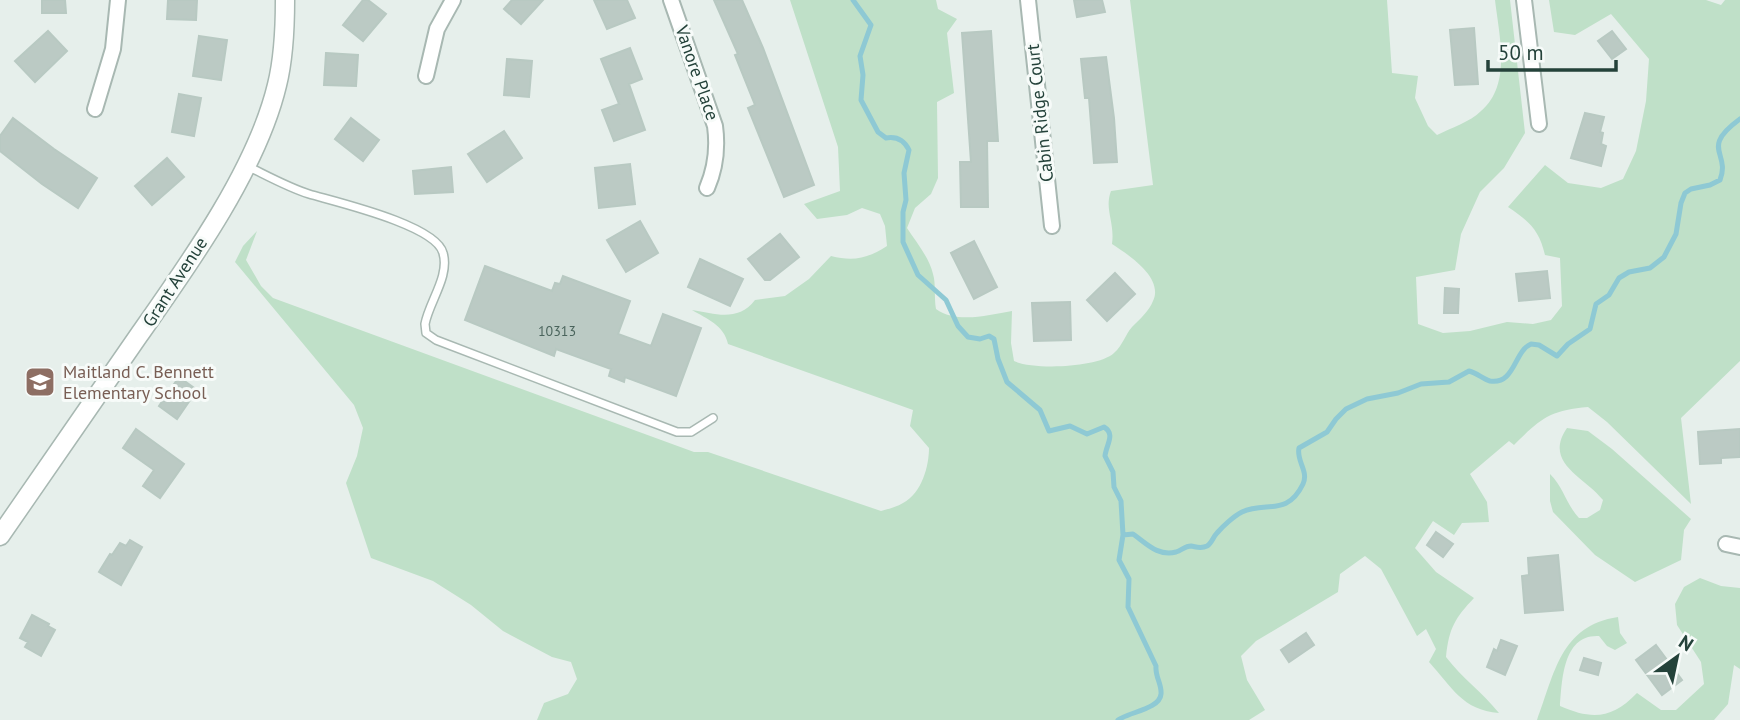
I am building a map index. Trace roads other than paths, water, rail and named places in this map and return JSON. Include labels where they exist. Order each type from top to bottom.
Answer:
[{"type":"street","points":[[95,109],[113,49],[118,0]]},
{"type":"street","name":"Grant Avenue","points":[[0,536],[180,276],[245,165],[262,130],[277,85],[283,51],[285,0]]},
{"type":"street","points":[[426,76],[438,29],[453,0]]},
{"type":"street","name":"Vanore Place","points":[[671,0],[715,126],[718,144],[716,163],[707,188]]},
{"type":"street","name":"Cabin Ridge Court","points":[[1028,0],[1052,226]]},
{"type":"street","points":[[1524,0],[1539,124]]},
{"type":"lane","points":[[245,165],[309,194],[359,207],[436,240],[444,255],[444,271],[425,324],[426,333],[436,340],[677,432],[691,432],[713,418]]},
{"type":"waterway","points":[[853,0],[871,25],[860,56],[863,75],[861,100],[878,132],[886,138],[900,140],[909,150],[904,173],[906,200],[903,212],[903,242],[918,275],[946,300],[958,326],[968,337],[980,339],[989,336],[994,339],[1007,382],[1040,410],[1049,431],[1070,426],[1087,434],[1104,427],[1108,430],[1109,440],[1105,456],[1113,472],[1114,487],[1121,501],[1123,535],[1119,560],[1129,579],[1128,607],[1156,666],[1161,690],[1159,699],[1150,707],[1118,720]]},
{"type":"waterway","points":[[1123,535],[1133,534],[1164,553],[1176,552],[1189,546],[1205,547],[1225,524],[1242,512],[1290,501],[1297,494],[1304,479],[1299,448],[1327,432],[1346,409],[1367,399],[1398,393],[1421,384],[1449,382],[1469,371],[1490,381],[1498,381],[1505,378],[1521,353],[1531,344],[1539,345],[1557,356],[1568,344],[1590,329],[1596,304],[1609,295],[1619,278],[1629,272],[1650,268],[1664,257],[1676,234],[1685,193],[1720,180],[1721,137],[1740,119]]},
{"type":"place","name":"Maitland C. Bennett Elementary School","points":[[40,382]]}]
